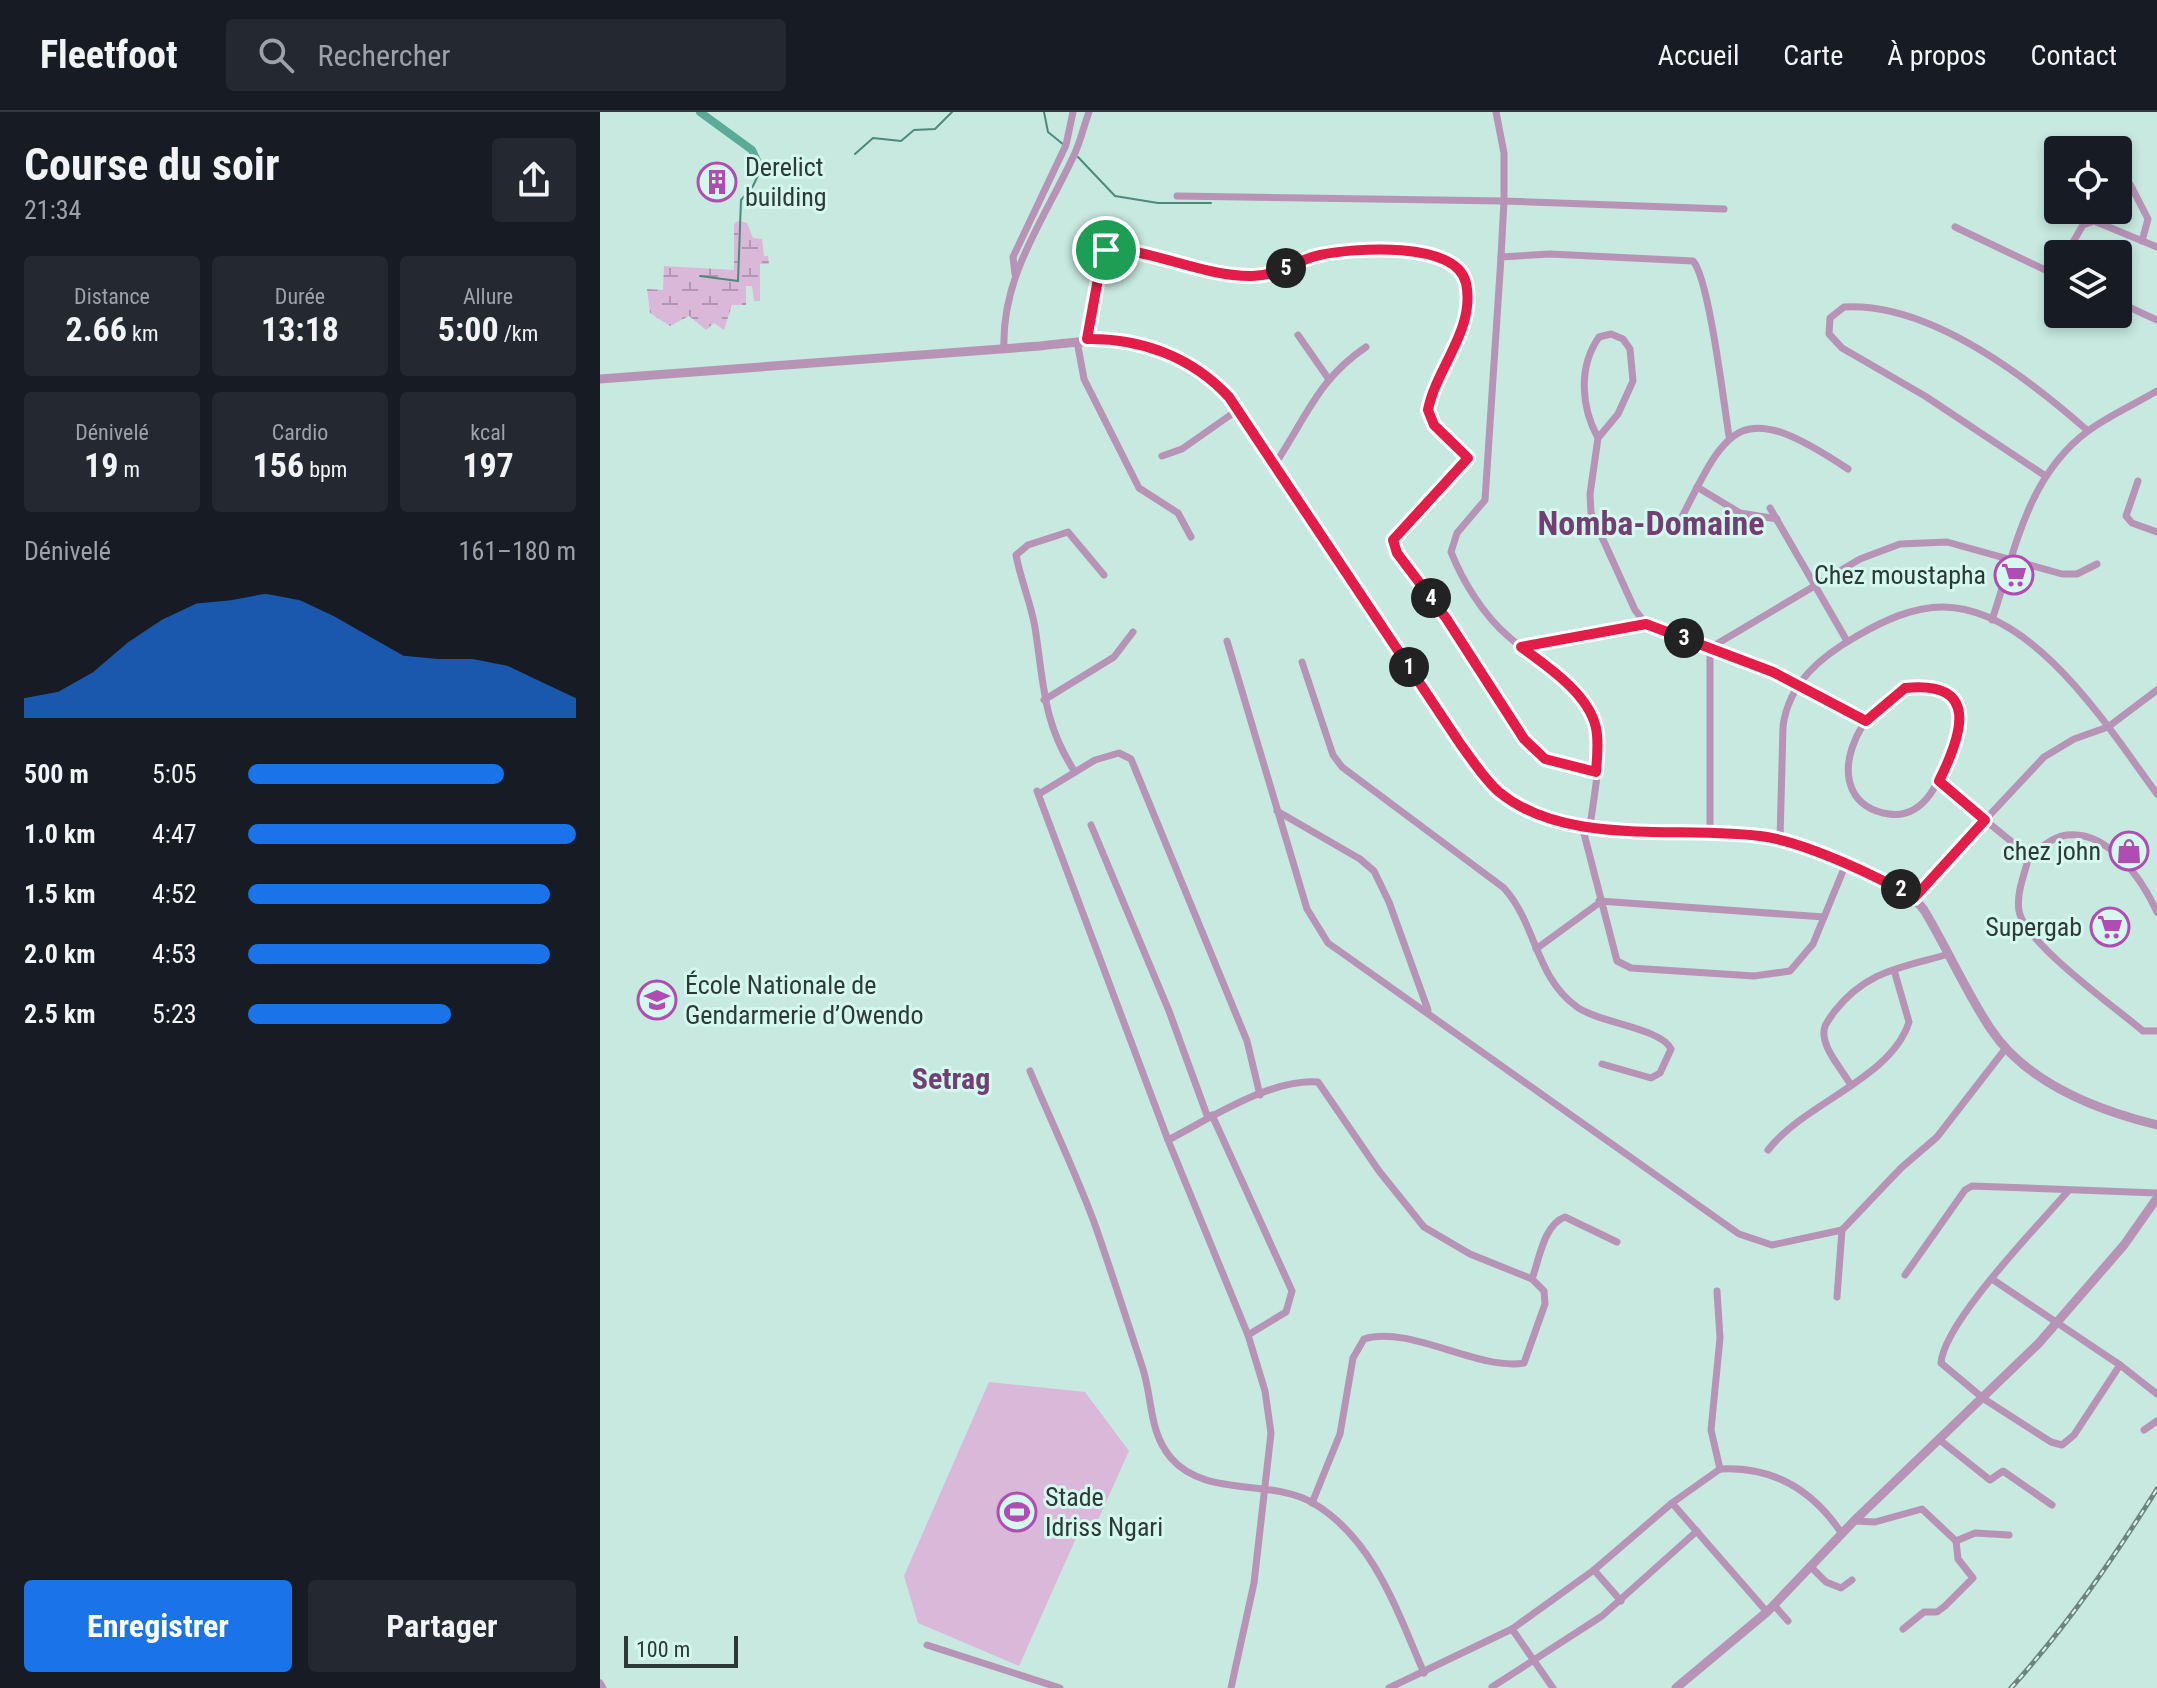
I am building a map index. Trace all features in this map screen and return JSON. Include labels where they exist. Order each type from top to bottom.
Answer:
[{"type":"street","points":[[1015,276],[1013,257],[1064,149],[1073,112]]},
{"type":"street","points":[[1004,349],[1015,276],[1024,249],[1074,154],[1089,112]]},
{"type":"street","points":[[1496,112],[1504,153],[1504,201],[1485,500],[1457,533],[1451,552],[1462,580],[1496,624],[1558,675],[1592,717],[1596,730],[1596,772],[1586,826],[1599,902],[1617,961],[1623,966],[1693,973],[1782,975],[1803,960],[1845,866]]},
{"type":"street","points":[[2132,188],[2148,219],[2142,241]]},
{"type":"street","points":[[1177,196],[1504,201],[1724,209]]},
{"type":"street","points":[[2073,240],[2088,224]]},
{"type":"street","points":[[2106,224],[2157,247]]},
{"type":"street","points":[[1955,227],[2044,269]]},
{"type":"street","points":[[1191,537],[1178,513],[1139,488],[1084,379],[1082,340],[1108,249],[1137,250],[1253,277],[1280,271],[1319,255],[1345,252],[1422,252],[1457,268],[1466,286],[1465,315],[1428,410],[1434,425],[1468,458],[1393,540],[1397,553],[1446,618],[1534,751],[1555,763],[1596,772]]},
{"type":"street","points":[[1501,257],[1550,254],[1693,261],[1701,274],[1708,306],[1729,436]]},
{"type":"street","points":[[2044,475],[1925,396],[1842,348],[1829,334],[1830,318],[1844,307],[1867,308],[1950,334],[2016,372],[2088,431]]},
{"type":"street","points":[[2132,308],[2157,320]]},
{"type":"street","points":[[1598,438],[1588,416],[1585,362],[1599,337],[1611,334],[1623,339],[1630,349],[1633,381],[1618,414],[1598,438],[1590,494],[1591,513],[1635,610],[1646,624]]},
{"type":"street","points":[[1298,335],[1328,378]]},
{"type":"street","points":[[600,379],[1004,349],[1082,340],[1140,344],[1172,355],[1206,376],[1239,409],[1487,780],[1532,813],[1586,826],[1780,839],[1914,898],[1992,1030],[2006,1048],[2047,1081],[2078,1098],[2157,1125]]},
{"type":"street","points":[[1275,464],[1309,403],[1328,378],[1366,347]]},
{"type":"street","points":[[1992,620],[2026,513],[2044,475],[2088,431],[2157,391]]},
{"type":"street","points":[[1162,456],[1182,449],[1239,409]]},
{"type":"street","points":[[1676,529],[1712,457],[1729,436],[1753,428],[1780,430],[1805,441],[1848,469]]},
{"type":"street","points":[[2138,481],[2126,516],[2132,523],[2157,532]]},
{"type":"street","points":[[1697,487],[1740,513],[1777,519]]},
{"type":"street","points":[[1770,508],[1847,641]]},
{"type":"street","points":[[1075,772],[1056,738],[1044,700],[1036,633],[1016,555],[1028,545],[1068,532],[1104,575]]},
{"type":"street","points":[[1710,648],[1860,559],[1918,541],[1947,542],[2062,574],[2077,574],[2097,564]]},
{"type":"street","points":[[1780,839],[1783,726],[1785,709],[1797,684],[1847,641],[1886,621],[1925,609],[1961,610],[1992,620],[2049,660],[2108,727],[2157,794]]},
{"type":"street","points":[[1521,647],[1646,624],[1797,684],[1866,721]]},
{"type":"street","points":[[1044,700],[1114,657],[1133,632]]},
{"type":"street","points":[[1227,641],[1307,909],[1321,934],[1362,969],[1428,1010],[1739,1234],[1772,1245],[1842,1230],[1901,1168],[1937,1137],[2006,1048]]},
{"type":"street","points":[[1710,648],[1710,832]]},
{"type":"street","points":[[1302,662],[1338,763],[1504,888],[1522,910],[1548,977],[1574,1004],[1602,1020],[1663,1039],[1671,1049],[1660,1073],[1651,1078],[1602,1064]]},
{"type":"street","points":[[1905,688],[1935,688],[1949,694],[1960,705],[1963,718],[1939,781],[1915,809],[1901,814],[1888,814],[1862,800],[1854,788],[1848,762],[1856,733],[1905,688]]},
{"type":"street","points":[[1914,898],[2044,757],[2074,739],[2108,727],[2157,690]]},
{"type":"street","points":[[1231,1688],[1250,1607],[1266,1489],[1271,1433],[1269,1410],[1248,1335],[1168,1140],[1038,793],[1075,772],[1119,753],[1135,765],[1247,1041],[1260,1095]]},
{"type":"street","points":[[1939,781],[2029,856]]},
{"type":"street","points":[[1277,811],[1353,855],[1374,871],[1389,902],[1428,1010]]},
{"type":"street","points":[[1091,825],[1210,1117],[1292,1291],[1286,1312],[1248,1335]]},
{"type":"street","points":[[2157,912],[2120,857],[2093,838],[2065,836],[2029,856],[2018,902],[2023,923],[2039,943],[2143,1031],[2157,1031]]},
{"type":"street","points":[[1536,949],[1599,902],[1824,917]]},
{"type":"street","points":[[1851,1085],[1827,1045],[1824,1026],[1858,986],[1874,975],[1949,954]]},
{"type":"street","points":[[1768,1150],[1783,1131],[1884,1059],[1906,1032],[1908,1013],[1894,970]]},
{"type":"street","points":[[1030,1071],[1093,1221],[1144,1371],[1155,1432],[1171,1458],[1190,1474],[1213,1482],[1266,1489],[1312,1503],[1360,1545],[1379,1572],[1424,1673]]},
{"type":"street","points":[[1168,1140],[1260,1095],[1301,1082],[1323,1084],[1379,1171],[1424,1227],[1470,1254],[1532,1279],[1546,1297],[1524,1363],[1504,1363],[1406,1340],[1374,1336],[1364,1339],[1353,1358],[1340,1434],[1312,1503]]},
{"type":"street","points":[[1676,1688],[1770,1608],[1854,1521],[1984,1399],[2059,1322],[2124,1245],[2156,1199],[1972,1186],[1965,1190],[1905,1275]]},
{"type":"street","points":[[2068,1191],[1992,1279],[1942,1348],[1941,1363],[1984,1399],[2051,1442],[2062,1445],[2074,1435],[2120,1365]]},
{"type":"street","points":[[1532,1279],[1550,1229],[1558,1220],[1565,1217],[1617,1242]]},
{"type":"street","points":[[1837,1297],[1842,1230]]},
{"type":"street","points":[[1992,1279],[2059,1322],[2157,1394]]},
{"type":"street","points":[[1717,1291],[1720,1338],[1711,1430],[1720,1469]]},
{"type":"street","points":[[2144,1430],[2157,1421]]},
{"type":"street","points":[[1941,1441],[1990,1480],[2003,1471],[2052,1505]]},
{"type":"street","points":[[1389,1688],[1512,1629],[1594,1570],[1672,1503],[1720,1469],[1762,1474],[1797,1486],[1821,1504],[1842,1534]]},
{"type":"street","points":[[1672,1503],[1770,1608],[1788,1621]]},
{"type":"street","points":[[1854,1521],[1875,1522],[1922,1509],[1956,1541],[1958,1559],[1973,1578],[1937,1612],[1924,1612],[1903,1629]]},
{"type":"street","points":[[1492,1687],[1621,1601],[1697,1531]]},
{"type":"street","points":[[1956,1541],[1975,1533],[2002,1532],[2009,1535]]},
{"type":"street","points":[[1811,1567],[1833,1586],[1841,1588],[1852,1580]]},
{"type":"street","points":[[1594,1570],[1621,1601]]},
{"type":"street","points":[[1512,1629],[1553,1688]]},
{"type":"street","points":[[927,1645],[1060,1688]]},
{"type":"street","points":[[600,1683],[603,1688]]},
{"type":"green space","points":[[738,221],[747,223],[753,238],[762,239],[764,256],[768,256],[769,264],[760,264],[760,301],[754,301],[752,286],[746,286],[746,305],[732,305],[724,330],[714,323],[706,330],[689,316],[670,326],[650,313],[647,289],[663,290],[664,266],[734,270],[734,224]]},
{"type":"green space","name":"Stade Idriss Ngari","points":[[989,1382],[1085,1392],[1129,1451],[1093,1531],[1081,1527],[1019,1666],[918,1623],[904,1576]]},
{"type":"waterway","points":[[700,112],[752,150],[761,169]]},
{"type":"waterway","points":[[855,154],[873,138],[901,141],[914,130],[935,129],[952,112]]},
{"type":"waterway","points":[[1044,112],[1048,132],[1064,145]]},
{"type":"waterway","points":[[1078,157],[1115,196],[1158,203],[1211,203]]},
{"type":"waterway","points":[[700,276],[738,281],[741,200],[753,186],[761,169]]},
{"type":"railway","points":[[2011,1688],[2088,1592],[2157,1489]]},
{"type":"place","name":"Derelict building","points":[[717,182]]},
{"type":"place","name":"Chez moustapha","points":[[2014,575]]},
{"type":"place","name":"chez john","points":[[2129,851]]},
{"type":"place","name":"Supergab","points":[[2110,927]]},
{"type":"place","name":"École Nationale de Gendarmerie d’Owendo","points":[[657,1000]]},
{"type":"place","name":"Stade Idriss Ngari","points":[[1017,1512]]},
{"type":"district","name":"Nomba-Domaine","points":[[1651,523]]},
{"type":"district","name":"Setrag","points":[[951,1078]]},
{"type":"route","points":[[1106,250],[1137,250],[1253,277],[1280,271],[1319,255],[1345,252],[1422,252],[1457,268],[1466,286],[1465,315],[1428,410],[1434,425],[1456,443],[1468,458],[1393,540],[1397,553],[1446,618],[1499,703],[1524,739],[1545,759],[1596,772],[1596,730],[1592,717],[1558,675],[1521,647],[1627,630],[1646,624],[1773,672],[1866,721],[1893,695],[1905,688],[1935,688],[1949,694],[1960,705],[1963,718],[1939,781],[1985,820],[1914,898],[1893,885],[1780,839],[1582,826],[1560,822],[1520,807],[1487,780],[1461,745],[1229,397],[1206,376],[1172,355],[1121,340],[1087,339],[1102,257],[1106,250]]}]
